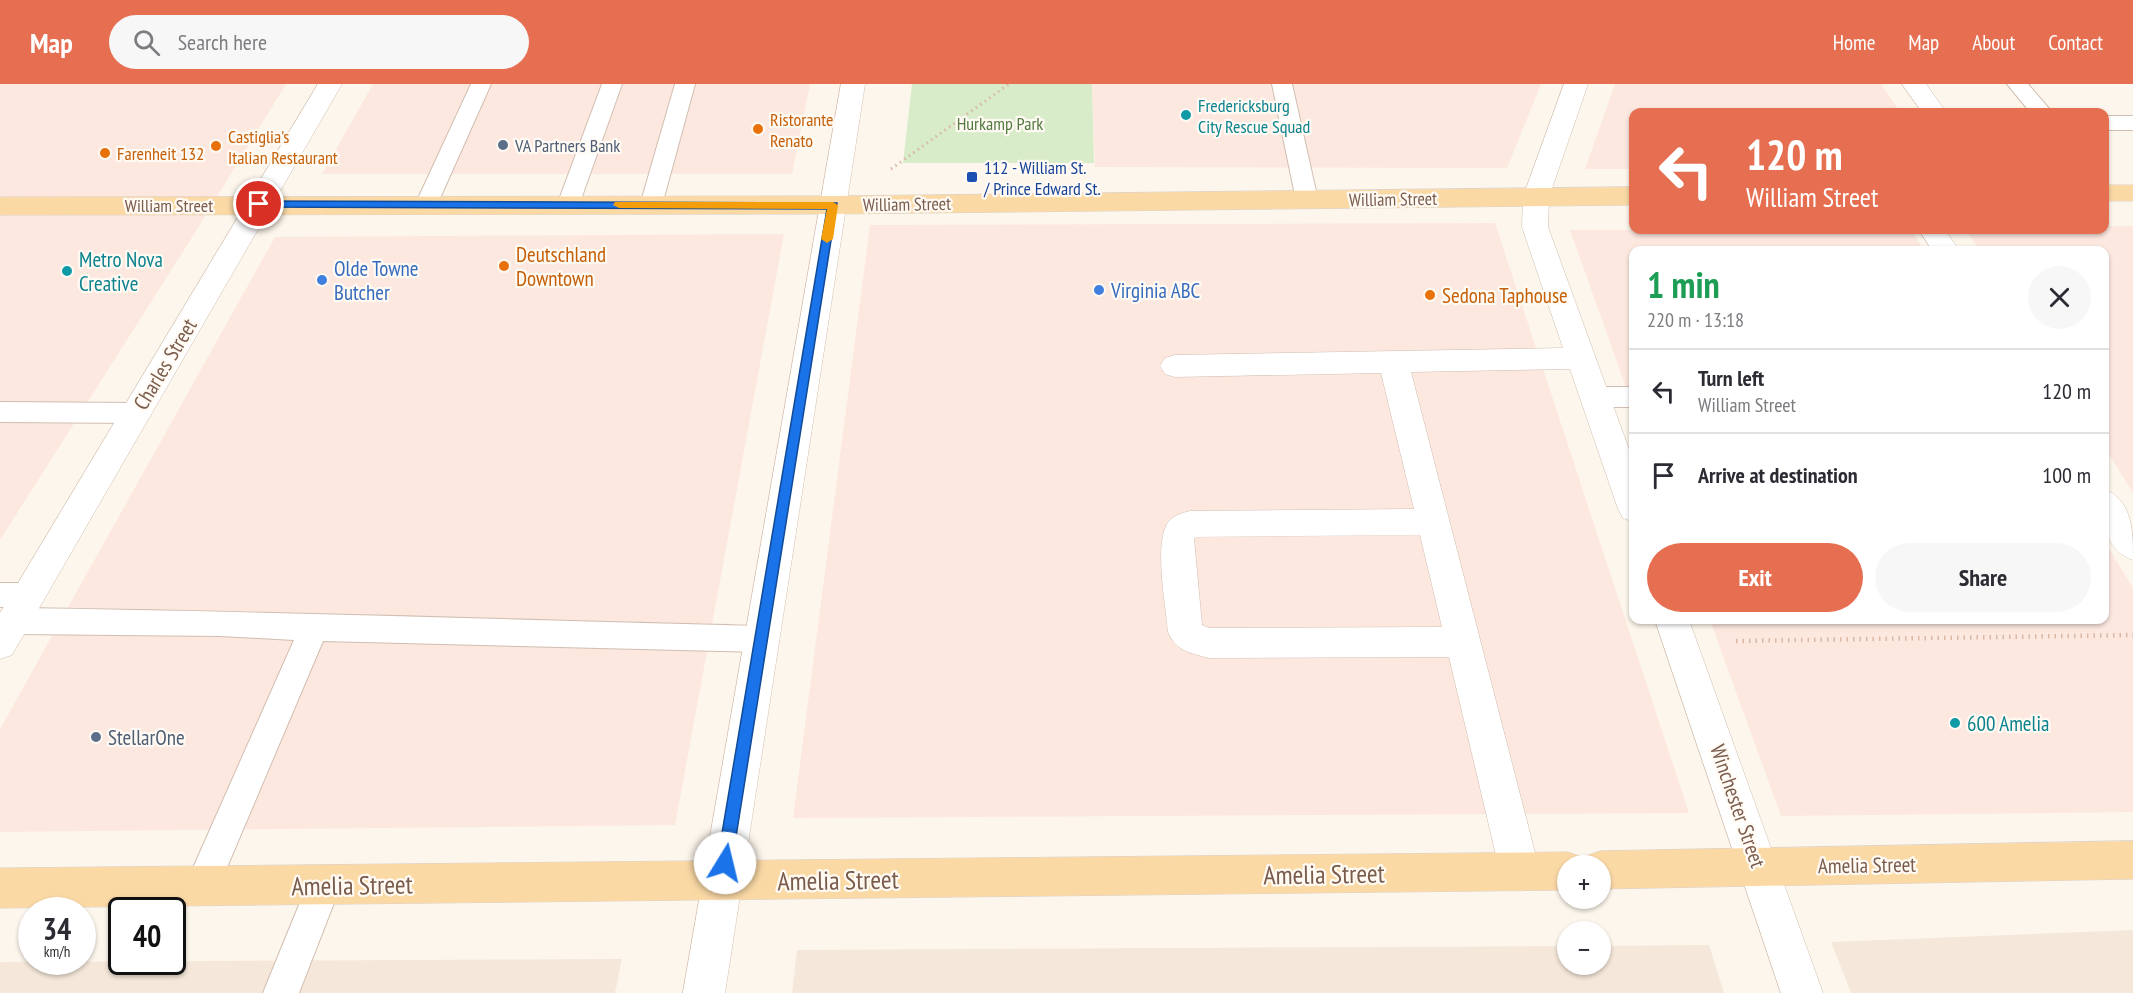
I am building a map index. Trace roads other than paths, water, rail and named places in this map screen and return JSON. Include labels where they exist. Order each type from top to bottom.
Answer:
[{"type":"main road","points":[[2109,193],[2133,193]]},
{"type":"main road","name":"William Street","points":[[0,206],[833,205],[1629,196]]},
{"type":"main road","name":"Amelia Street","points":[[1611,870],[2133,860]]},
{"type":"main road","name":"Amelia Street","points":[[0,888],[1557,871]]},
{"type":"street","name":"Charles Street","points":[[11,614],[136,412],[330,84]]},
{"type":"street","points":[[704,993],[853,84]]},
{"type":"street","points":[[1576,84],[1536,197],[1535,227],[1629,495]]},
{"type":"street","points":[[1914,84],[1932,108]]},
{"type":"street","points":[[1175,366],[1580,358]]},
{"type":"street","points":[[1393,362],[1520,872]]},
{"type":"street","points":[[2109,510],[2133,546]]},
{"type":"street","points":[[1432,522],[1190,524],[1181,530],[1177,539],[1185,632],[1193,639],[1209,643],[1463,642]]},
{"type":"street","name":"Winchester Street","points":[[1673,624],[1802,993]]},
{"type":"lane","points":[[426,205],[481,84]]},
{"type":"lane","points":[[568,205],[612,84]]},
{"type":"lane","points":[[651,205],[685,84]]},
{"type":"lane","points":[[1282,84],[1307,200]]},
{"type":"lane","points":[[2017,84],[2038,108]]},
{"type":"lane","points":[[2109,123],[2133,123]]},
{"type":"lane","points":[[1594,397],[1629,397]]},
{"type":"lane","points":[[0,412],[136,412]]},
{"type":"lane","points":[[11,614],[314,628],[761,639]]},
{"type":"lane","points":[[202,886],[314,628]]},
{"type":"lane","points":[[281,993],[324,885]]},
{"type":"place","name":"Fredericksburg City Rescue Squad","points":[[1186,115]]},
{"type":"place","name":"Ristorante Renato","points":[[758,129]]},
{"type":"place","name":"VA Partners Bank","points":[[503,145]]},
{"type":"place","name":"Castiglia's Italian Restaurant","points":[[216,146]]},
{"type":"place","name":"Farenheit 132","points":[[105,153]]},
{"type":"place","name":"112 - William St. / Prince Edward St.","points":[[972,177]]},
{"type":"place","name":"Deutschland Downtown","points":[[504,266]]},
{"type":"place","name":"Metro Nova Creative","points":[[67,271]]},
{"type":"place","name":"Olde Towne Butcher","points":[[322,280]]},
{"type":"place","name":"Virginia ABC","points":[[1099,290]]},
{"type":"place","name":"Sedona Taphouse","points":[[1430,295]]},
{"type":"place","name":"600 Amelia","points":[[1955,723]]},
{"type":"place","name":"StellarOne","points":[[96,737]]},
{"type":"park label","name":"Hurkamp Park","points":[[1000,123]]}]
